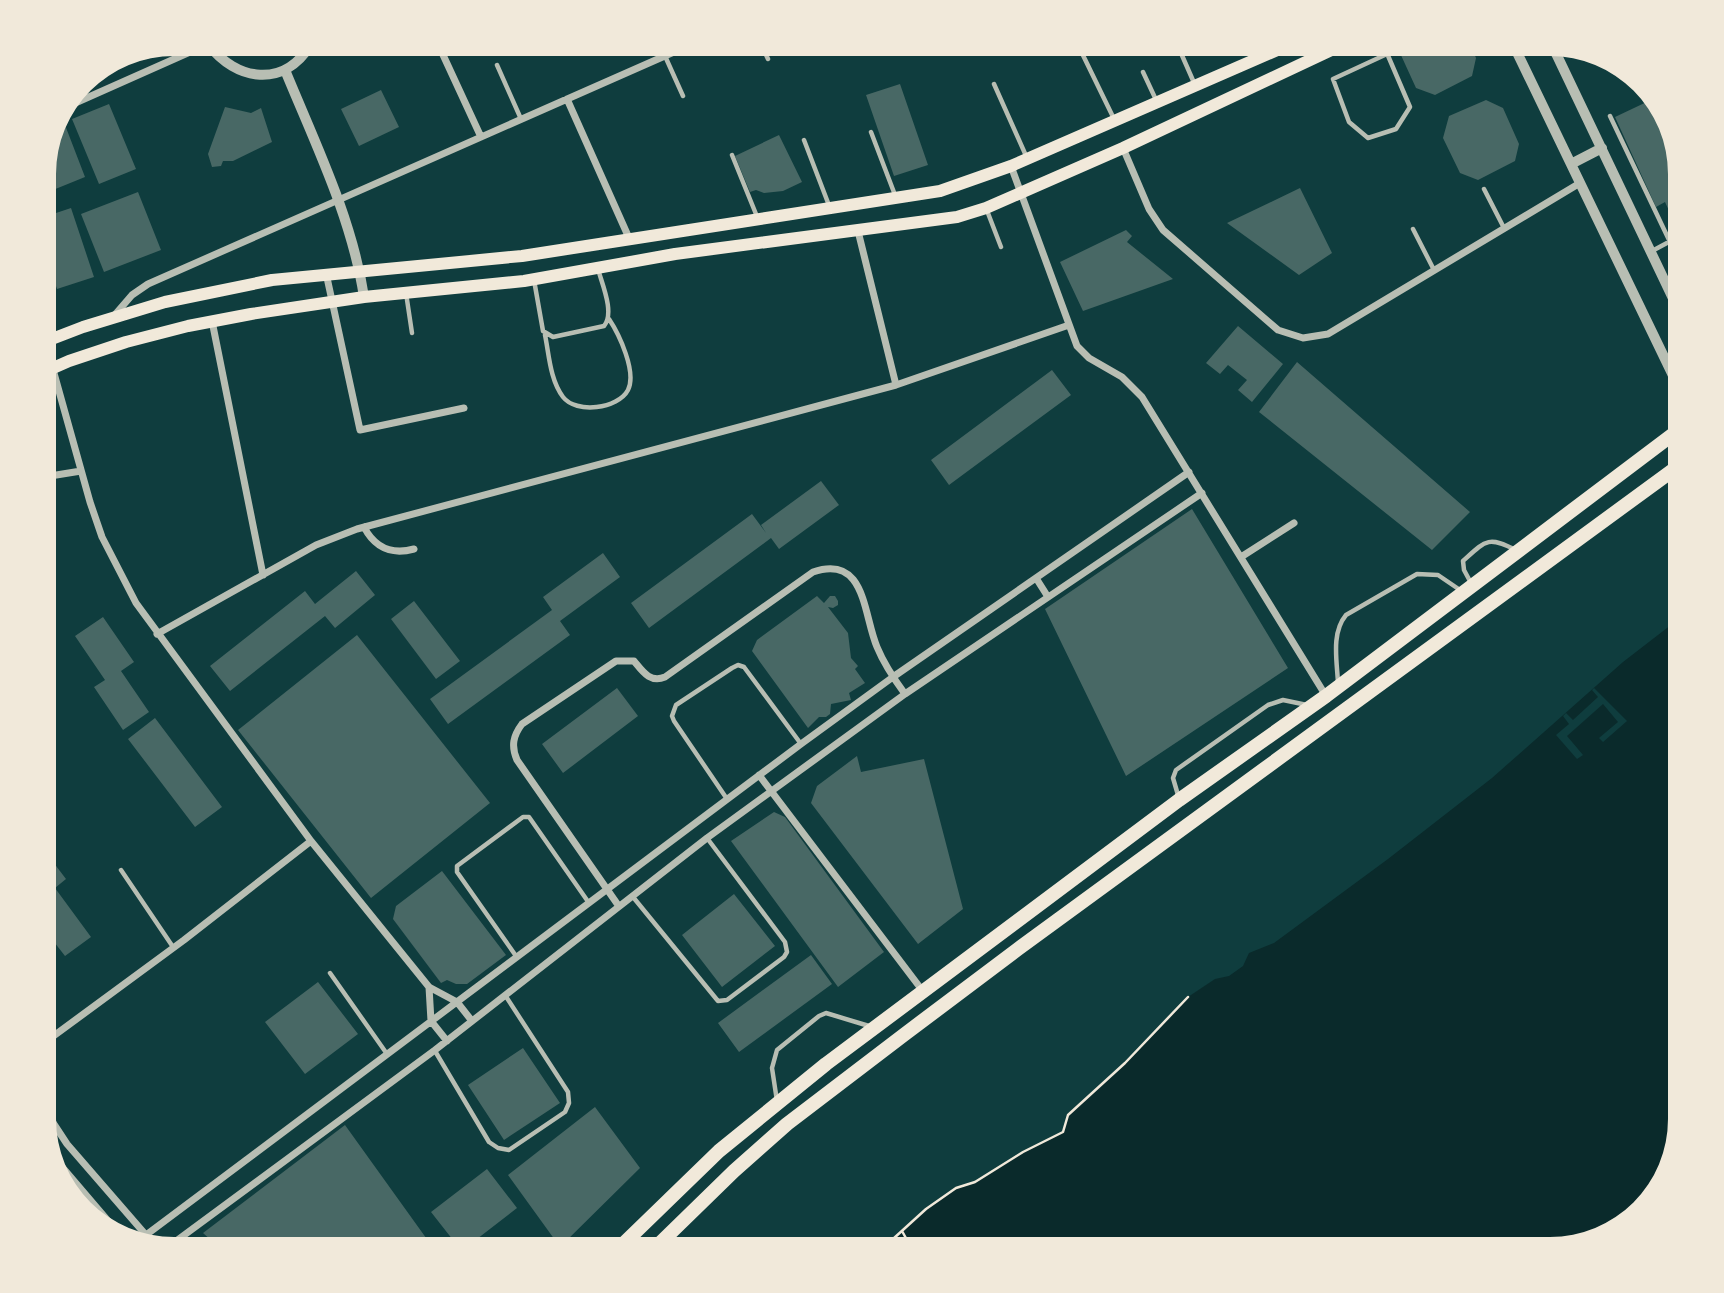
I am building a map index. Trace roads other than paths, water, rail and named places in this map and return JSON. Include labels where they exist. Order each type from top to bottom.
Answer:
[{"type":"highway","points":[[630,1237],[719,1150],[873,1027],[1179,800],[1332,691],[1668,438]]},
{"type":"highway","points":[[665,1237],[787,1124],[1668,474]]},
{"type":"main road","points":[[56,338],[113,317],[218,289],[326,273],[477,262],[940,191],[1010,166],[1262,56]]},
{"type":"main road","points":[[56,367],[126,342],[212,321],[330,301],[534,279],[676,254],[943,220],[986,208],[1021,193],[1318,56]]},
{"type":"street","points":[[82,100],[181,56]]},
{"type":"street","points":[[217,56],[233,69],[250,75],[268,75],[285,70],[302,56]]},
{"type":"street","points":[[444,56],[481,137]]},
{"type":"street","points":[[113,317],[132,295],[148,284],[664,56]]},
{"type":"street","points":[[1519,56],[1668,365]]},
{"type":"street","points":[[1558,57],[1668,288]]},
{"type":"street","points":[[285,70],[339,201],[360,270],[364,297]]},
{"type":"street","points":[[567,99],[629,239]]},
{"type":"street","points":[[1123,148],[1149,209],[1163,230],[1268,322],[1290,336],[1315,338],[1328,334],[1580,183]]},
{"type":"street","points":[[1571,164],[1602,148]]},
{"type":"street","points":[[1010,166],[1069,325],[1083,353],[1122,377],[1142,397],[1241,558],[1332,691]]},
{"type":"street","points":[[858,231],[896,385]]},
{"type":"street","points":[[326,273],[360,430],[464,408]]},
{"type":"street","points":[[212,321],[263,575]]},
{"type":"street","points":[[157,634],[316,545],[364,527],[896,385],[1069,325]]},
{"type":"street","points":[[56,394],[102,537],[118,571],[157,634],[311,841],[429,987],[457,1002],[472,1021]]},
{"type":"street","points":[[56,475],[81,471]]},
{"type":"street","points":[[148,1234],[801,744],[1189,472]]},
{"type":"street","points":[[182,1237],[447,1041],[618,905],[771,791],[905,694],[1202,493]]},
{"type":"street","points":[[1241,558],[1294,523]]},
{"type":"street","points":[[364,527],[369,536],[384,549],[394,552],[414,549]]},
{"type":"street","points":[[618,905],[517,760],[514,737],[522,724],[617,660],[634,661],[653,679],[665,677],[813,572],[823,568],[844,572],[859,586],[876,646],[905,694]]},
{"type":"street","points":[[1036,578],[1048,597]]},
{"type":"street","points":[[759,775],[922,990]]},
{"type":"street","points":[[56,1034],[174,948],[311,841]]},
{"type":"street","points":[[429,987],[431,1021],[447,1041]]},
{"type":"street","points":[[56,1127],[140,1232]]},
{"type":"street","points":[[73,1180],[99,1210]]},
{"type":"lane","points":[[664,56],[682,96]]},
{"type":"lane","points":[[766,56],[768,60]]},
{"type":"lane","points":[[1083,56],[1115,121]]},
{"type":"lane","points":[[1182,56],[1195,86]]},
{"type":"lane","points":[[1383,56],[1334,79],[1349,122],[1368,138],[1396,129],[1410,107],[1388,56]]},
{"type":"lane","points":[[497,65],[521,119]]},
{"type":"lane","points":[[1143,72],[1158,103]]},
{"type":"lane","points":[[994,84],[1028,158]]},
{"type":"lane","points":[[1610,116],[1668,238]]},
{"type":"lane","points":[[871,132],[897,199]]},
{"type":"lane","points":[[804,140],[830,208]]},
{"type":"lane","points":[[732,155],[758,220]]},
{"type":"lane","points":[[1484,189],[1504,228]]},
{"type":"lane","points":[[986,208],[1000,247]]},
{"type":"lane","points":[[1413,229],[1434,270]]},
{"type":"lane","points":[[1651,252],[1668,243]]},
{"type":"lane","points":[[534,279],[556,385],[569,403],[577,408],[586,408],[622,398],[631,381],[623,346],[609,319],[598,268]]},
{"type":"lane","points":[[406,293],[412,334]]},
{"type":"lane","points":[[545,335],[553,337],[604,326],[609,319]]},
{"type":"lane","points":[[1468,589],[1462,566],[1477,550],[1493,540],[1517,550]]},
{"type":"lane","points":[[1332,691],[1336,633],[1339,623],[1346,615],[1417,574],[1428,573],[1468,589]]},
{"type":"lane","points":[[727,799],[674,721],[672,716],[676,705],[738,665],[744,667],[801,744]]},
{"type":"lane","points":[[1179,800],[1173,778],[1176,770],[1268,705],[1283,700],[1311,706]]},
{"type":"lane","points":[[516,956],[457,872],[457,866],[523,817],[529,817],[589,903]]},
{"type":"lane","points":[[631,895],[718,1001],[727,1000],[771,967],[786,955],[787,945],[707,838]]},
{"type":"lane","points":[[121,870],[174,948]]},
{"type":"lane","points":[[330,973],[387,1054]]},
{"type":"lane","points":[[435,1050],[489,1142],[498,1149],[509,1150],[565,1112],[569,1103],[568,1092],[505,995]]},
{"type":"lane","points":[[777,1102],[772,1068],[777,1050],[820,1016],[834,1014],[849,1022],[873,1027]]},
{"type":"water","points":[[1668,627],[1667,1134],[1656,1171],[1644,1191],[1622,1213],[1588,1231],[1550,1237],[895,1237],[926,1209],[956,1188],[975,1182],[1023,1152],[1063,1132],[1068,1115],[1125,1063],[1188,997],[1215,979],[1229,976],[1243,966],[1249,953],[1274,943],[1388,859],[1492,778],[1623,662]]}]
